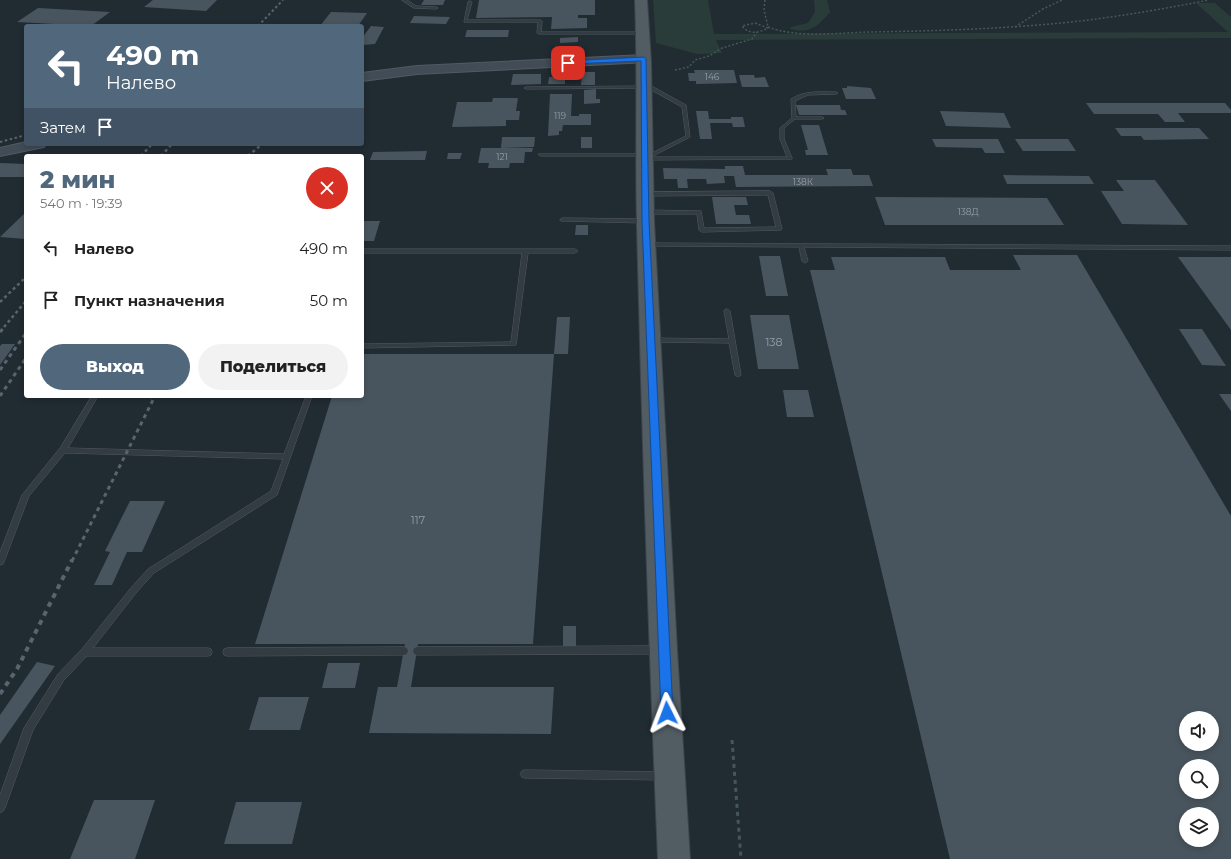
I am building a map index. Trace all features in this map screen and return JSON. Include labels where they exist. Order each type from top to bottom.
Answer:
[{"type":"main road","points":[[641,0],[644,59],[646,245],[663,650],[674,859]]},
{"type":"street","points":[[364,77],[417,70],[644,59]]},
{"type":"street","points":[[0,152],[29,146]]},
{"type":"lane","points":[[404,0],[415,7],[436,8]]},
{"type":"lane","points":[[470,2],[464,21],[540,21],[539,33],[643,33]]},
{"type":"lane","points":[[526,88],[644,86],[684,106],[688,137],[644,157]]},
{"type":"lane","points":[[794,118],[793,100],[797,96],[806,94],[836,93]]},
{"type":"lane","points":[[541,155],[790,158],[782,139],[782,128],[794,118],[822,118]]},
{"type":"lane","points":[[563,220],[645,209],[770,193],[780,229],[702,230],[699,212],[645,209]]},
{"type":"lane","points":[[646,245],[1231,248]]},
{"type":"lane","points":[[801,246],[805,261]]},
{"type":"lane","points":[[364,251],[575,251]]},
{"type":"lane","points":[[364,346],[514,344],[525,251]]},
{"type":"lane","points":[[727,311],[738,374]]},
{"type":"lane","points":[[650,340],[732,341]]},
{"type":"lane","points":[[0,562],[26,495],[63,450],[94,398]]},
{"type":"lane","points":[[0,808],[29,728],[62,678],[85,652],[151,570],[274,493],[307,398]]},
{"type":"lane","points":[[63,450],[287,457]]},
{"type":"lane","points":[[417,651],[663,650]]},
{"type":"lane","points":[[227,652],[404,651]]},
{"type":"lane","points":[[85,652],[208,652]]},
{"type":"lane","points":[[525,774],[670,776]]},
{"type":"path","points":[[765,0],[763,6],[767,26],[768,28],[764,31],[757,32],[744,29],[742,26],[753,23],[767,26],[780,30],[805,33],[964,30],[1014,27],[1164,8],[1209,0]]},
{"type":"path","points":[[1014,27],[1043,9],[1062,0]]},
{"type":"path","points":[[675,70],[689,67],[695,60],[709,56],[722,48],[752,39],[757,32]]},
{"type":"path","points":[[732,740],[741,859]]},
{"type":"green space","points":[[653,0],[708,0],[714,34],[1228,32],[1196,3],[1215,3],[1231,17],[1231,38],[716,40],[722,53],[697,54],[656,43]]},
{"type":"green space","points":[[814,0],[827,0],[830,12],[813,28],[803,31],[790,29],[791,27],[808,23],[815,12]]},
{"type":"building","points":[[153,0],[217,0],[206,11],[144,7]]},
{"type":"building","points":[[424,0],[445,0],[443,5],[421,5]]},
{"type":"building","points":[[479,0],[595,0],[595,15],[578,15],[578,18],[587,18],[587,28],[551,29],[552,17],[476,18]]},
{"type":"building","points":[[38,8],[110,12],[94,24],[17,22]]},
{"type":"building","points":[[331,12],[367,13],[359,24],[322,24]]},
{"type":"building","points":[[414,16],[450,17],[446,24],[410,23]]},
{"type":"building","points":[[371,26],[384,27],[375,44],[364,45],[364,35]]},
{"type":"building","points":[[467,30],[509,30],[508,37],[465,37]]},
{"type":"building","points":[[578,37],[578,42],[560,43],[560,38]]},
{"type":"building","points":[[694,70],[734,70],[737,83],[696,84],[696,81],[689,81],[688,73],[695,73]]},
{"type":"building","points":[[582,72],[595,72],[595,85],[581,85]]},
{"type":"building","points":[[513,74],[541,74],[541,84],[511,85]]},
{"type":"building","points":[[739,75],[754,75],[755,78],[765,77],[769,87],[742,87]]},
{"type":"building","points":[[549,77],[565,77],[565,84],[548,84]]},
{"type":"building","points":[[847,86],[871,88],[876,99],[846,99],[842,88],[847,88]]},
{"type":"building","points":[[596,89],[596,99],[600,99],[600,103],[584,104],[584,90]]},
{"type":"building","points":[[550,94],[572,94],[571,116],[591,114],[591,125],[563,125],[562,131],[559,131],[559,135],[548,136]]},
{"type":"building","points":[[493,98],[518,98],[516,111],[520,111],[519,120],[506,120],[506,126],[452,127],[457,102],[492,102]]},
{"type":"building","points":[[1086,103],[1225,103],[1231,110],[1231,113],[1178,113],[1185,122],[1165,122],[1158,114],[1094,114]]},
{"type":"building","points":[[796,105],[840,105],[841,110],[845,110],[847,115],[799,115]]},
{"type":"building","points":[[696,111],[708,111],[709,119],[731,119],[731,117],[743,117],[745,127],[733,127],[732,123],[710,123],[712,139],[700,139]]},
{"type":"building","points":[[940,111],[1004,113],[1011,128],[946,126]]},
{"type":"building","points":[[801,125],[819,125],[828,155],[806,155],[805,150],[808,150]]},
{"type":"building","points":[[1115,128],[1199,128],[1209,139],[1144,140],[1141,136],[1121,136]]},
{"type":"building","points":[[502,137],[535,137],[534,147],[501,148]]},
{"type":"building","points":[[581,137],[592,137],[592,148],[581,148]]},
{"type":"building","points":[[932,139],[998,139],[1005,153],[985,153],[982,148],[936,147]]},
{"type":"building","points":[[1015,139],[1068,139],[1076,151],[1023,151]]},
{"type":"building","points":[[481,148],[533,148],[532,152],[525,152],[524,163],[510,163],[509,168],[488,168],[489,163],[478,163]]},
{"type":"building","points":[[427,151],[425,160],[370,160],[373,152]]},
{"type":"building","points":[[448,153],[462,153],[460,159],[447,159]]},
{"type":"building","points":[[0,163],[24,164],[24,177],[0,177]]},
{"type":"building","points":[[725,166],[743,166],[745,175],[828,175],[826,169],[851,169],[853,175],[869,175],[873,186],[736,187],[734,176],[724,176],[725,183],[707,184],[706,179],[687,179],[688,188],[678,188],[677,179],[664,179],[663,168],[725,169]]},
{"type":"building","points":[[1003,175],[1089,176],[1094,184],[1007,184]]},
{"type":"building","points":[[1116,180],[1155,180],[1188,225],[1122,224],[1101,191],[1124,191]]},
{"type":"building","points":[[712,197],[746,197],[748,205],[734,205],[736,215],[749,215],[751,224],[716,224]]},
{"type":"building","points":[[875,197],[1047,198],[1064,225],[885,225]]},
{"type":"building","points":[[24,214],[24,239],[0,237]]},
{"type":"building","points":[[364,221],[380,221],[374,241],[364,241]]},
{"type":"building","points":[[576,225],[588,225],[588,235],[575,235]]},
{"type":"building","points":[[1013,255],[1077,255],[1231,516],[1231,859],[950,859],[810,270],[835,270],[831,257],[945,257],[950,270],[1021,270]]},
{"type":"building","points":[[759,256],[780,256],[788,296],[766,296]]},
{"type":"building","points":[[1178,257],[1231,257],[1231,330]]},
{"type":"building","points":[[750,315],[789,315],[799,369],[758,369]]},
{"type":"building","points":[[557,317],[570,317],[568,354],[554,354]]},
{"type":"building","points":[[1179,329],[1202,329],[1226,366],[1202,365]]},
{"type":"building","points":[[2,344],[15,344],[0,365],[0,346]]},
{"type":"building","points":[[364,354],[554,354],[533,644],[418,644],[411,687],[554,687],[551,734],[369,733],[378,687],[397,687],[405,644],[255,644],[331,398],[364,398]]},
{"type":"building","points":[[783,390],[808,390],[814,417],[787,417]]},
{"type":"building","points":[[1219,394],[1231,394],[1231,411]]},
{"type":"building","points":[[130,501],[165,501],[142,552],[127,552],[112,585],[94,585],[110,552],[105,551]]},
{"type":"building","points":[[563,626],[576,626],[576,646],[563,646]]},
{"type":"building","points":[[37,662],[55,666],[0,744],[0,715]]},
{"type":"building","points":[[328,663],[360,663],[355,688],[322,688]]},
{"type":"building","points":[[259,697],[309,697],[300,730],[249,730]]},
{"type":"building","points":[[94,800],[155,800],[135,859],[70,859]]},
{"type":"building","points":[[236,802],[302,802],[292,844],[224,844]]},
{"type":"railway","points":[[260,24],[283,0]]},
{"type":"railway","points":[[0,142],[24,136]]},
{"type":"railway","points":[[143,154],[150,146]]},
{"type":"railway","points":[[163,154],[170,146]]},
{"type":"railway","points":[[250,154],[260,146]]},
{"type":"railway","points":[[0,302],[24,279]]},
{"type":"railway","points":[[4,327],[24,303]]},
{"type":"railway","points":[[0,332],[5,326]]},
{"type":"railway","points":[[0,370],[24,336]]},
{"type":"railway","points":[[0,396],[24,361]]},
{"type":"railway","points":[[72,561],[154,398]]},
{"type":"railway","points":[[0,694],[17,669],[72,560]]},
{"type":"route","points":[[568,63],[644,59],[645,221],[667,713]]}]
